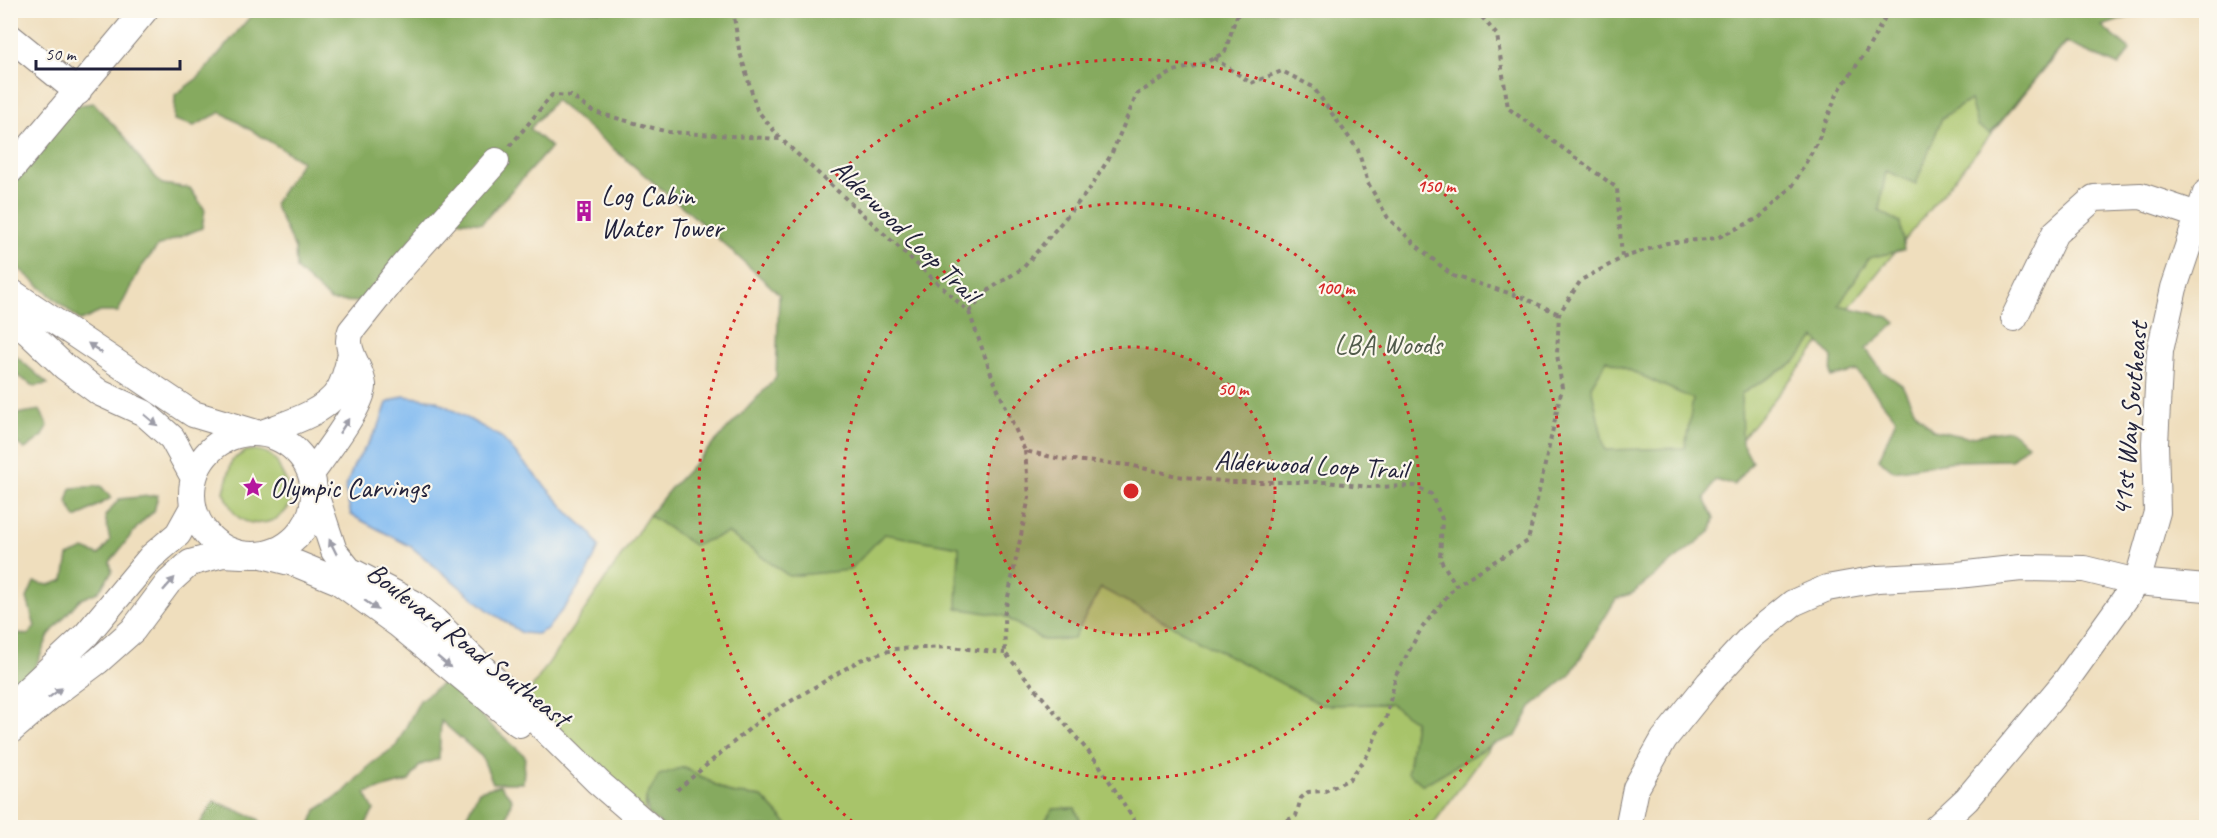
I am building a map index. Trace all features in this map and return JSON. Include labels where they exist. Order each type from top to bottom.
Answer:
[{"type":"street","points":[[10,171],[145,10]]},
{"type":"street","points":[[10,37],[78,92]]},
{"type":"street","points":[[313,484],[357,406],[363,385],[351,354],[348,338],[369,307],[496,161]]},
{"type":"street","points":[[2014,318],[2055,233],[2094,198],[2141,196],[2204,208]]},
{"type":"street","name":"41st Way Southeast","points":[[1936,828],[1967,800],[2065,682],[2137,582],[2157,512],[2155,443],[2160,351],[2174,288],[2204,208]]},
{"type":"street","points":[[10,291],[193,414],[284,441],[305,461],[313,484],[312,511],[305,527],[293,540],[278,550],[256,555],[223,554],[190,563],[168,583],[133,630],[10,731]]},
{"type":"street","points":[[10,315],[65,367],[100,393],[144,413],[172,438],[194,478]]},
{"type":"street","points":[[256,555],[231,552],[213,541],[200,526],[193,507],[192,488],[196,470],[206,454],[220,442],[238,434],[260,433],[302,418],[323,406],[339,390],[351,354]]},
{"type":"street","name":"Boulevard Road Southeast","points":[[313,484],[334,551],[348,570],[413,603],[433,619],[598,782],[651,828]]},
{"type":"street","points":[[10,709],[86,634],[151,557],[178,534],[193,507]]},
{"type":"street","name":"Boulevard Road Southeast","points":[[256,555],[297,564],[338,581],[399,625],[543,744],[598,782]]},
{"type":"street","points":[[1628,828],[1636,788],[1664,739],[1752,636],[1793,603],[1827,588],[1878,579],[1958,575],[2021,568],[2084,569],[2137,582],[2206,588]]},
{"type":"path","name":"Alderwood Loop Trail","points":[[732,10],[739,50],[757,110],[781,139],[969,312],[992,376],[1025,451],[1061,459],[1129,465],[1178,476],[1231,482],[1327,482],[1369,487],[1415,486],[1431,494],[1442,519],[1440,560],[1456,585]]},
{"type":"path","points":[[969,312],[990,289],[1023,268],[1089,190],[1111,155],[1137,94],[1174,71],[1203,64],[1225,52],[1240,10]]},
{"type":"path","points":[[1432,10],[1452,13],[1460,10]]},
{"type":"path","points":[[1476,10],[1497,35],[1508,108],[1617,188],[1622,258]]},
{"type":"path","points":[[1271,828],[1296,816],[1300,798],[1308,792],[1325,791],[1350,779],[1369,753],[1386,719],[1396,675],[1421,629],[1456,585],[1528,541],[1562,388],[1557,354],[1559,314],[1581,280],[1622,258],[1667,243],[1717,238],[1758,218],[1793,185],[1817,143],[1838,92],[1866,51],[1889,10]]},
{"type":"path","points":[[1214,58],[1251,83],[1282,71],[1313,87],[1358,150],[1368,183],[1388,218],[1417,246],[1454,276],[1522,297],[1559,314]]},
{"type":"path","points":[[496,161],[552,95],[572,96],[594,112],[668,132],[781,139]]},
{"type":"path","points":[[1025,451],[1029,497],[1004,616],[1005,653],[1098,763],[1139,828]]},
{"type":"path","points":[[677,790],[761,719],[860,660],[895,649],[950,647],[1005,653]]},
{"type":"green space","name":"LBA Woods","points":[[255,11],[2148,11],[2102,26],[2130,50],[2119,66],[2065,42],[1990,134],[1977,125],[1970,100],[1942,118],[1916,184],[1886,171],[1879,211],[1900,222],[1904,250],[1869,258],[1839,305],[1889,317],[1896,323],[1866,349],[1882,371],[1902,385],[1915,411],[1933,430],[1967,437],[2009,430],[2028,444],[2011,460],[1954,461],[1894,471],[1879,459],[1896,419],[1857,371],[1831,377],[1832,357],[1815,338],[1794,363],[1741,394],[1742,443],[1752,462],[1734,485],[1715,480],[1705,498],[1714,519],[1711,531],[1633,593],[1616,599],[1570,675],[1531,707],[1516,736],[1491,745],[1423,785],[1408,772],[1415,721],[1390,704],[1322,705],[1101,588],[1073,639],[1043,640],[1004,616],[957,608],[959,547],[884,534],[850,570],[789,576],[728,533],[694,545],[649,515],[670,489],[776,378],[779,294],[691,214],[555,100],[530,129],[551,147],[482,223],[428,217],[364,302],[331,301],[296,269],[295,249],[274,204],[302,161],[221,112],[194,126],[174,120],[175,95],[199,77]],"holes":[[[1607,360],[1693,399],[1685,448],[1605,450],[1591,386]]]},
{"type":"green space","points":[[2092,11],[1491,745],[1431,827],[1083,827],[1075,808],[1053,809],[1041,827],[790,827],[762,797],[730,793],[684,767],[646,798],[644,821],[526,711],[533,686],[649,515],[694,545],[728,533],[789,576]],"holes":[[[1004,616],[1073,639],[1043,640]],[[1392,705],[1491,745],[1408,772],[1415,721]]]},
{"type":"green space","points":[[93,103],[126,138],[142,162],[162,184],[190,188],[205,210],[202,228],[158,246],[140,269],[118,312],[100,312],[81,321],[11,262],[11,171],[65,107]]},
{"type":"green space","points":[[10,352],[48,384],[34,386],[11,372]]},
{"type":"green space","points":[[40,410],[48,426],[43,436],[25,449],[11,439],[11,415]]},
{"type":"green space","points":[[246,451],[264,452],[274,459],[291,492],[291,501],[287,510],[280,516],[263,523],[245,521],[237,516],[224,492],[232,460]]},
{"type":"green space","points":[[101,486],[111,498],[76,518],[67,502],[71,488]]},
{"type":"green space","points":[[158,495],[154,512],[137,528],[110,562],[112,572],[98,592],[79,600],[49,635],[30,680],[11,689],[10,632],[28,635],[35,627],[27,598],[34,582],[49,585],[64,580],[68,556],[84,549],[99,555],[110,541],[105,516],[119,499]]},
{"type":"green space","points":[[443,683],[454,685],[488,723],[525,756],[523,783],[493,783],[482,757],[441,721],[439,759],[420,765],[409,781],[365,793],[374,810],[364,827],[309,828],[316,810],[343,793],[371,764],[396,746],[420,700]]},
{"type":"green space","points":[[684,767],[730,793],[762,797],[790,827],[664,827],[648,814],[646,798],[659,775]]},
{"type":"green space","points":[[500,785],[512,799],[504,827],[461,827],[479,791]]},
{"type":"green space","points":[[214,801],[258,819],[265,827],[198,827]]},
{"type":"green space","points":[[1075,808],[1083,827],[1041,827],[1053,809]]},
{"type":"water","points":[[403,396],[435,400],[501,437],[571,515],[591,533],[599,547],[585,577],[547,629],[537,634],[522,633],[488,610],[410,546],[351,515],[345,489],[354,465],[379,426],[387,403]]},
{"type":"place","name":"Log Cabin Water Tower","points":[[584,211]]},
{"type":"place","name":"Olympic Carvings","points":[[253,487]]}]
